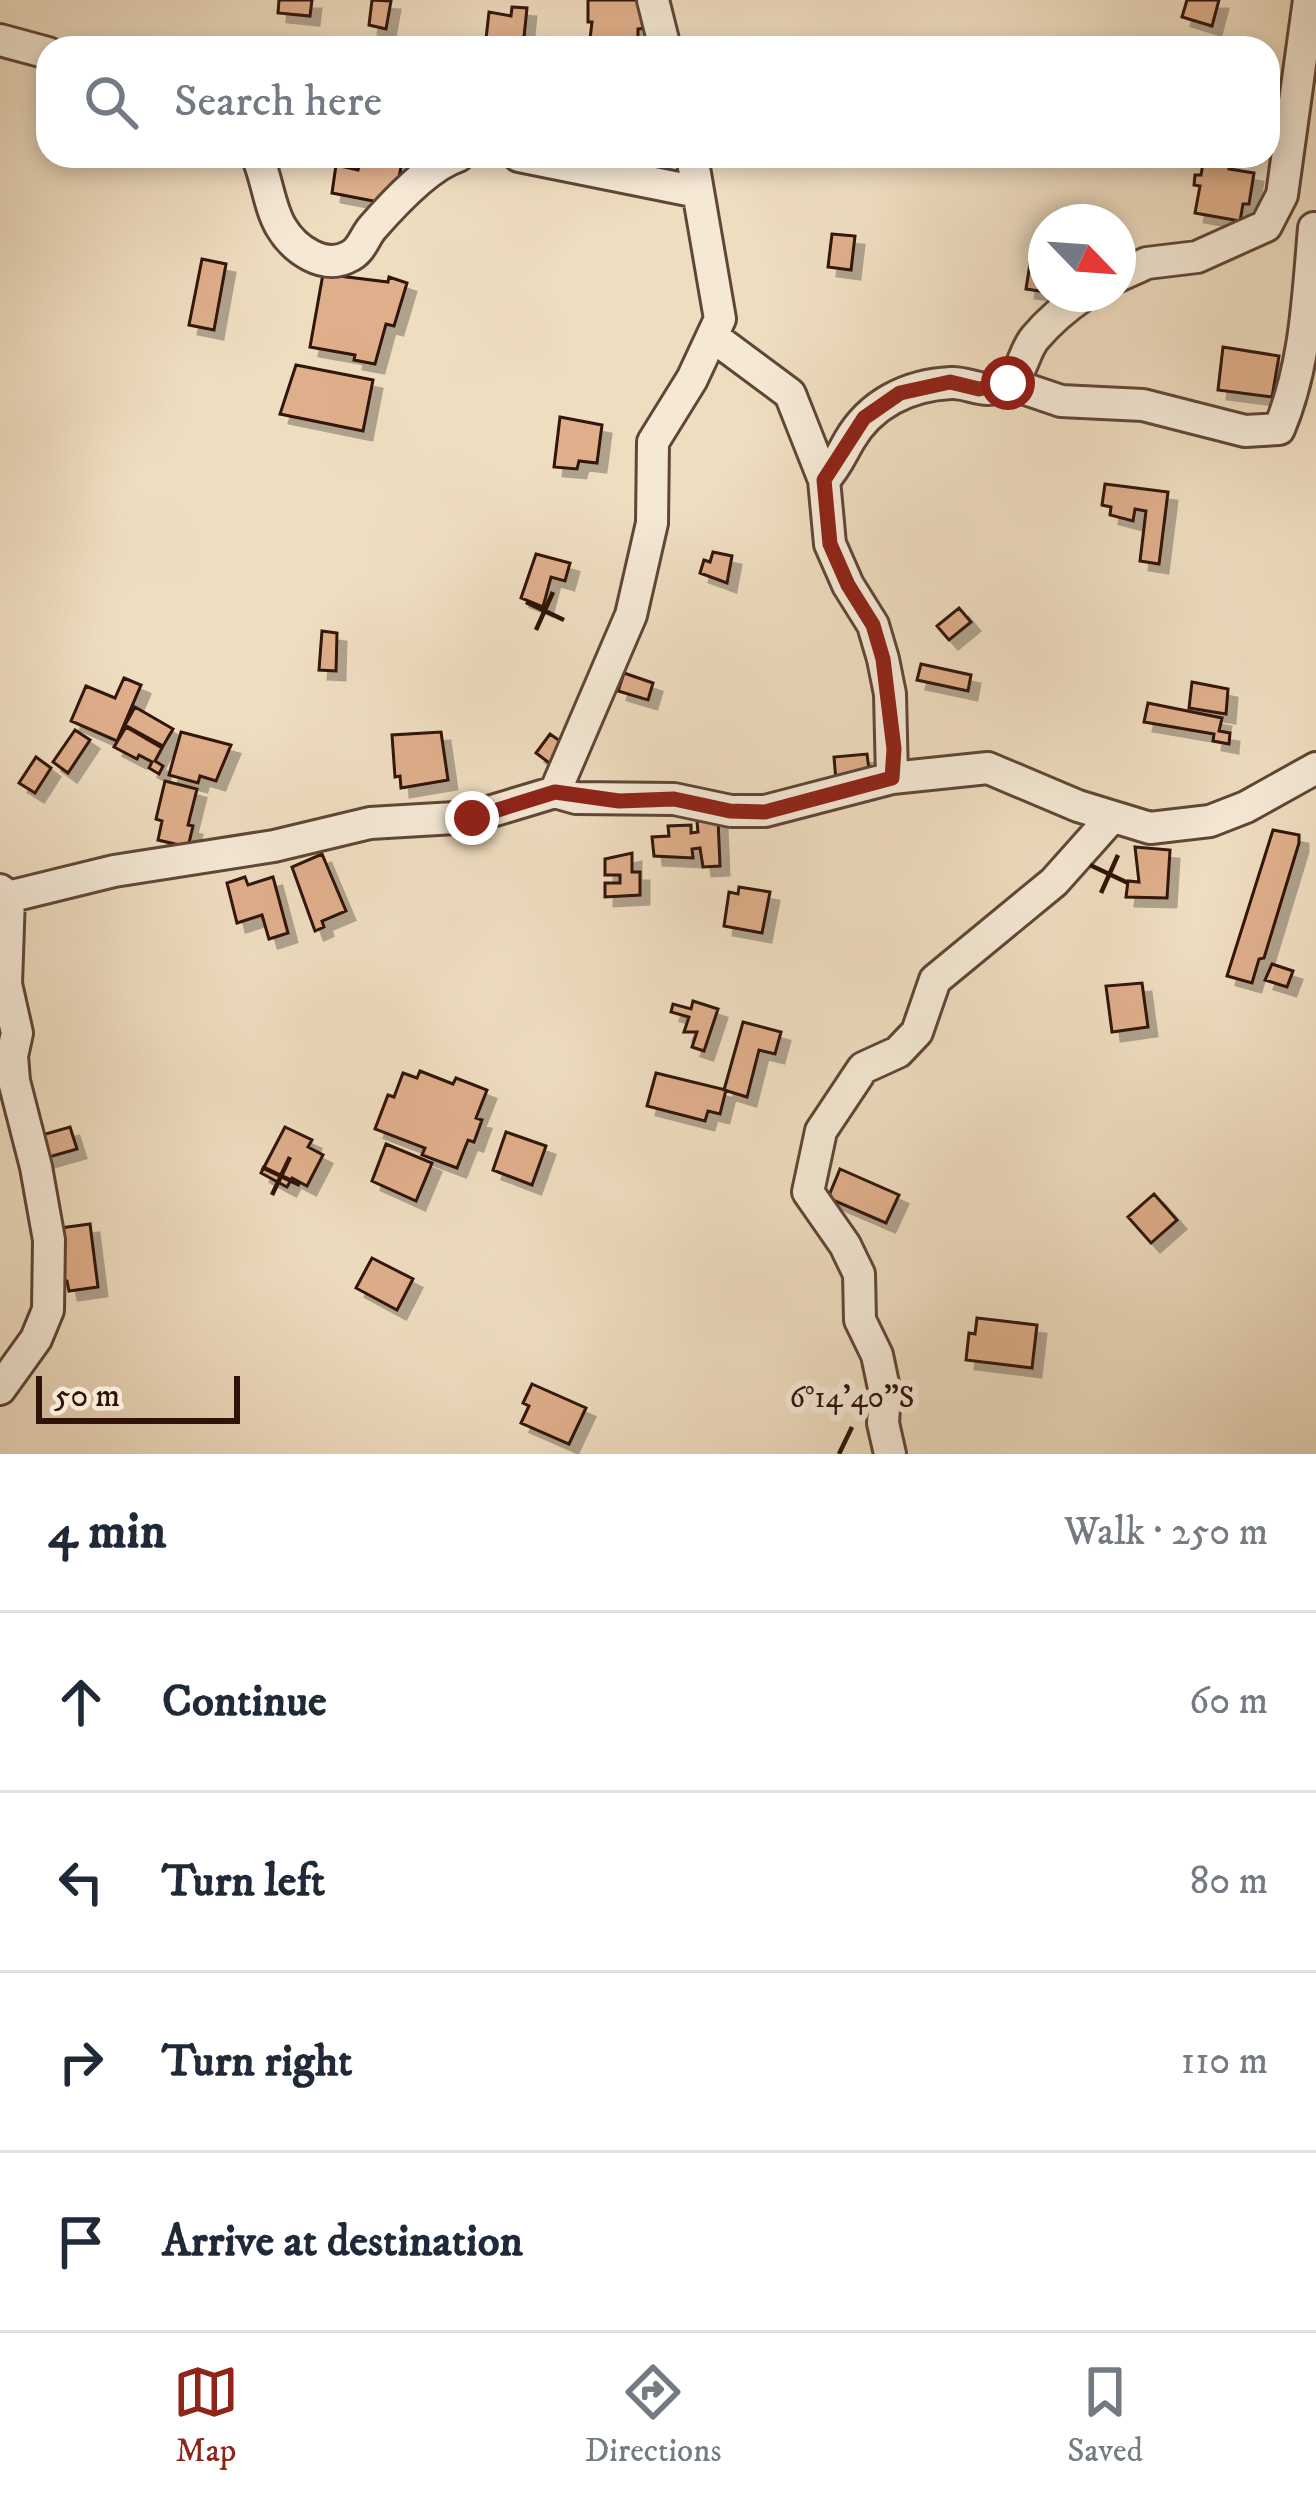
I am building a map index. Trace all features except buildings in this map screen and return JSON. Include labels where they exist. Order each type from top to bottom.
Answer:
[{"type":"street","points":[[653,0],[662,36]]},
{"type":"street","points":[[1266,226],[1282,195],[1309,0]]},
{"type":"street","points":[[0,40],[36,50]]},
{"type":"street","points":[[261,168],[278,222],[291,242],[302,252],[344,260],[357,253],[371,229],[439,168]]},
{"type":"street","points":[[579,168],[698,192]]},
{"type":"street","points":[[555,792],[631,615],[652,523],[653,442],[692,379],[720,319],[694,168]]},
{"type":"street","points":[[824,480],[864,418],[900,393],[950,382],[979,389],[1008,383],[1061,401],[1143,405],[1245,431],[1279,429],[1292,398],[1304,344],[1315,228],[1266,226],[1197,257],[1136,268]]},
{"type":"street","points":[[1008,383],[1031,342],[1060,312]]},
{"type":"street","points":[[712,336],[790,394],[824,480],[830,544],[873,625],[883,659],[891,713],[892,778]]},
{"type":"street","points":[[0,1388],[35,1339],[48,1310],[49,1240],[14,1081],[17,1033],[6,984],[3,895],[114,871],[274,846],[370,823],[472,818],[555,792],[597,800],[674,799],[730,811],[765,812],[892,778],[988,768],[1150,828],[1210,821],[1316,768]]},
{"type":"street","points":[[890,1454],[881,1374],[860,1320],[859,1274],[808,1192],[821,1131],[863,1068],[898,1052],[917,1032],[935,980],[1054,882],[1112,817]]},
{"type":"route","points":[[472,818],[555,792],[619,801],[674,799],[730,811],[765,812],[892,778],[890,694],[883,659],[873,625],[830,544],[824,480],[864,418],[900,393],[950,382],[979,389],[1008,383]]}]
